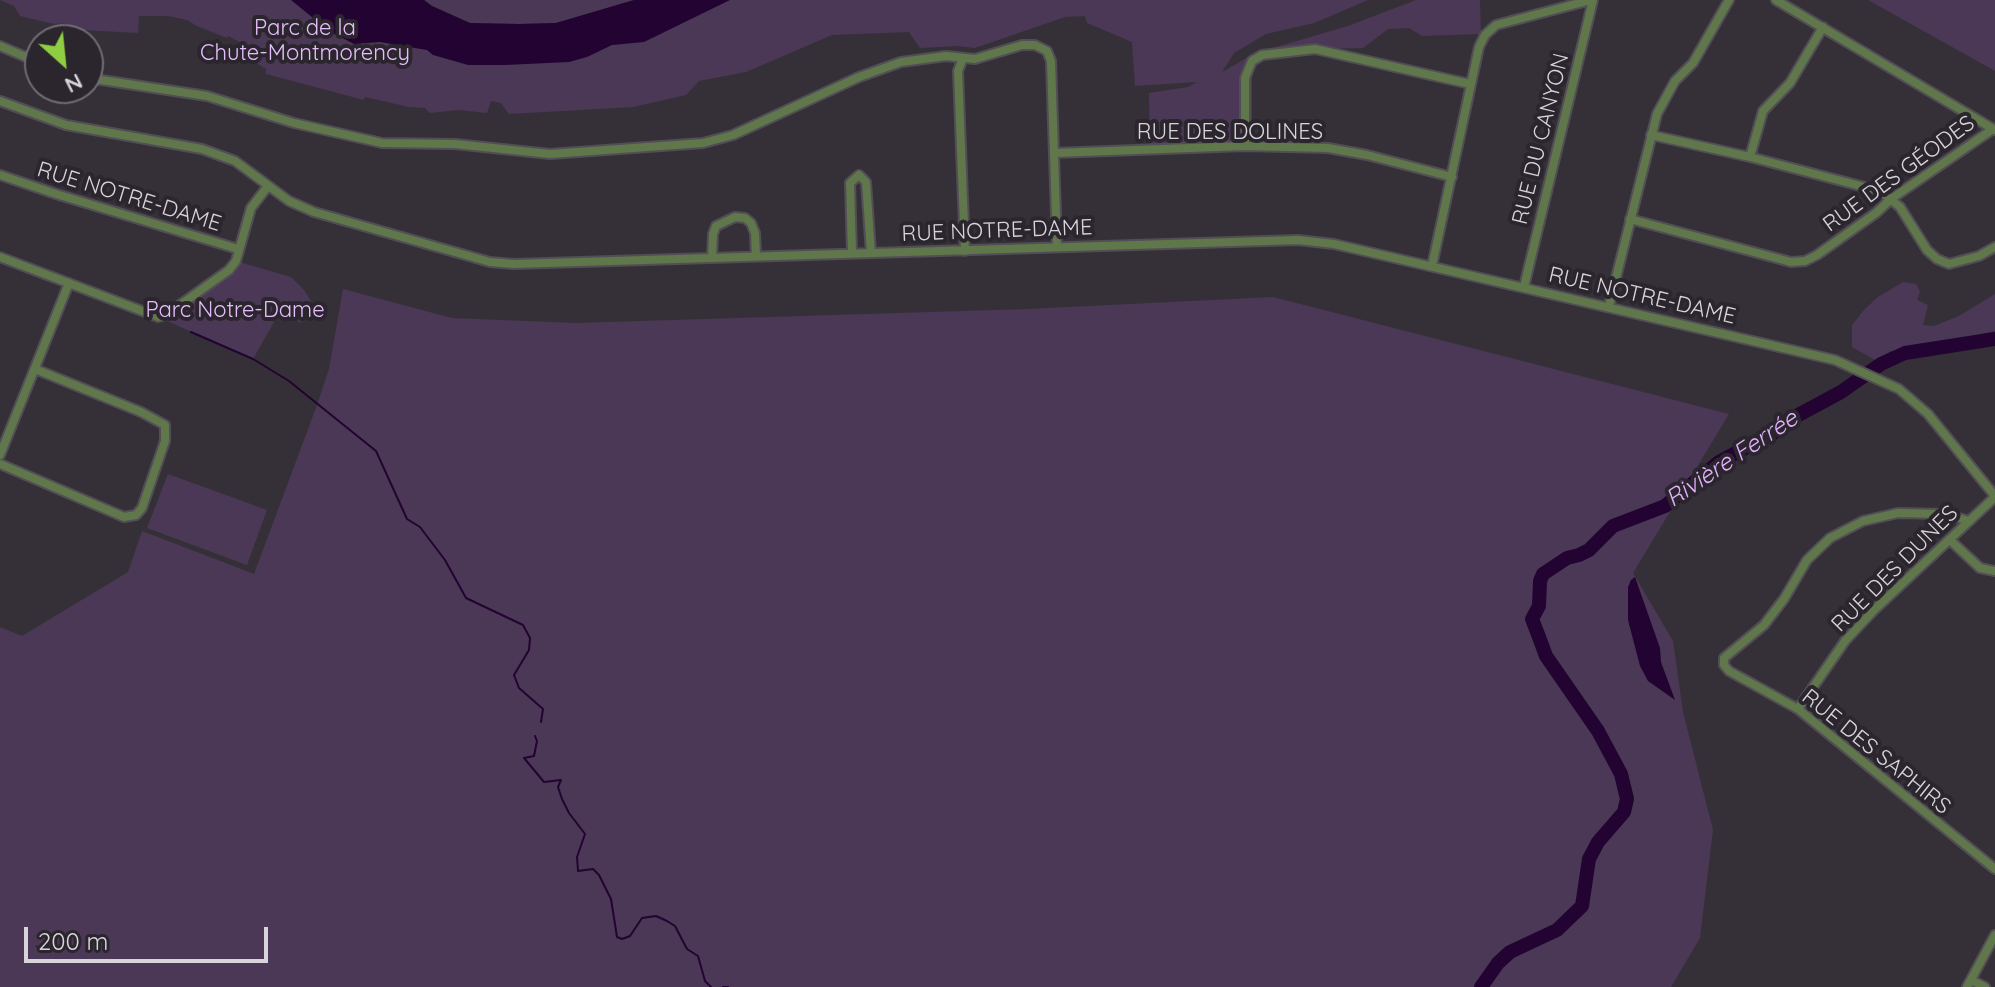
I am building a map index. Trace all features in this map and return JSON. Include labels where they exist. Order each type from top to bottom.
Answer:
[{"type":"street","points":[[1432,266],[1470,84],[1485,35],[1496,25],[1592,0]]},
{"type":"street","name":"RUE DU CANYON","points":[[1524,287],[1592,0]]},
{"type":"street","points":[[1609,306],[1657,114],[1666,95],[1693,63],[1729,0]]},
{"type":"street","name":"RUE DES GÉODES","points":[[1630,219],[1791,262],[1805,261],[1994,129],[1776,0]]},
{"type":"street","points":[[1750,157],[1763,111],[1790,83],[1823,27]]},
{"type":"street","points":[[104,80],[207,96],[294,123],[382,143],[455,144],[550,154],[703,143],[733,135],[859,77],[901,62],[933,57],[993,55],[1022,45],[1042,46],[1051,61],[1057,247]]},
{"type":"street","points":[[0,46],[24,56]]},
{"type":"street","points":[[1245,146],[1245,78],[1252,61],[1262,55],[1315,49],[1470,84]]},
{"type":"street","points":[[963,58],[958,71],[965,251]]},
{"type":"street","points":[[0,101],[66,125],[202,149],[235,161],[268,186]]},
{"type":"street","points":[[1651,135],[1862,184],[1880,191],[1900,207],[1921,242],[1937,259],[1949,264],[1962,262],[1995,247]]},
{"type":"street","name":"RUE DES DOLINES","points":[[1054,153],[1245,146],[1328,148],[1452,177]]},
{"type":"street","name":"RUE NOTRE-DAME","points":[[0,175],[238,249],[251,208],[268,186],[289,201],[314,212],[490,262],[514,264],[1298,240],[1334,244],[1835,360],[1899,389],[1928,414],[1995,496]]},
{"type":"street","points":[[852,252],[850,183],[859,175],[866,182],[871,253]]},
{"type":"street","points":[[712,258],[716,226],[735,217],[745,218],[751,223],[755,233],[756,256]]},
{"type":"street","points":[[0,257],[158,317],[166,315],[229,270],[236,261],[238,249]]},
{"type":"street","points":[[0,455],[69,283]]},
{"type":"street","points":[[0,464],[124,517],[136,515],[142,508],[165,441],[165,425],[141,412],[35,369]]},
{"type":"street","name":"RUE DES DUNES","points":[[1798,709],[1845,641],[1995,496]]},
{"type":"street","name":"RUE DES SAPHIRS","points":[[1969,521],[1945,514],[1898,513],[1863,521],[1830,538],[1807,560],[1764,625],[1724,658],[1724,665],[1729,671],[1798,709],[1995,869]]},
{"type":"street","points":[[1950,540],[1980,568],[1995,571]]},
{"type":"street","points":[[1985,987],[1969,984],[1995,935]]},
{"type":"green space","name":"Parc de la Chute-Montmorency","points":[[0,0],[333,0],[408,47],[423,49],[702,0],[1368,0],[1314,23],[1266,34],[1234,53],[1222,72],[1252,55],[1252,150],[1150,154],[1149,93],[1188,87],[1197,82],[1135,86],[1132,42],[1087,23],[1085,16],[1065,17],[975,48],[920,48],[909,32],[832,35],[746,72],[699,81],[686,95],[633,107],[509,114],[501,103],[491,101],[487,113],[459,110],[430,113],[425,108],[365,97],[364,100],[266,74],[266,69],[245,56],[249,47],[187,20],[168,16],[139,16],[138,33],[104,31],[104,24],[54,24],[20,16],[14,6]]},
{"type":"green space","points":[[424,0],[634,0],[556,23],[519,24],[470,23]]},
{"type":"green space","points":[[1416,0],[1480,0],[1481,34],[1422,36],[1409,28],[1388,29],[1363,48],[1266,50],[1348,26]]},
{"type":"green space","points":[[1868,0],[1995,0],[1995,71]]},
{"type":"green space","name":"Parc Notre-Dame","points":[[236,261],[291,277],[311,301],[312,312],[300,323],[280,304],[271,320],[274,322],[253,359],[158,317],[171,317]]},
{"type":"green space","points":[[1903,282],[1916,284],[1920,292],[1917,300],[1928,305],[1923,325],[1934,326],[1959,316],[1995,294],[1995,331],[1891,351],[1875,360],[1852,347],[1852,325],[1878,297]]},
{"type":"green space","points":[[343,289],[452,318],[576,323],[1028,309],[1273,297],[1729,414],[1633,573],[1673,641],[1683,712],[1713,830],[1700,938],[1671,987],[0,987],[0,627],[22,636],[128,572],[142,531],[254,574],[329,369]]},
{"type":"green space","points":[[168,474],[267,510],[247,565],[147,528]]},
{"type":"shaded area","points":[[291,0],[424,0],[470,23],[519,24],[556,23],[634,0],[730,0],[644,42],[612,45],[569,62],[468,65],[433,55],[427,50],[380,42],[354,44],[329,31]]},
{"type":"shaded area","points":[[1635,577],[1675,700],[1648,681],[1640,666],[1628,620],[1628,587]]},
{"type":"waterway","points":[[191,332],[253,359],[289,381],[376,451],[407,519],[420,527],[445,560],[466,598],[523,625],[530,638],[529,650],[514,675],[519,688],[543,709],[541,722]]},
{"type":"waterway","name":"Rivière Ferrée","points":[[1481,987],[1510,952],[1557,930],[1582,906],[1589,859],[1598,842],[1624,812],[1627,799],[1621,774],[1598,731],[1546,656],[1532,619],[1539,606],[1543,574],[1567,558],[1589,550],[1613,526],[1665,506],[1719,462],[1777,431],[1789,420],[1841,392],[1881,364],[1905,353],[1995,339]]},
{"type":"waterway","points":[[535,736],[534,756],[524,758],[544,782],[561,780],[558,787],[562,799],[585,834],[577,857],[578,871],[593,869],[599,875],[611,899],[617,937],[630,936],[642,918],[656,916],[667,921],[675,926],[687,949],[698,956],[705,981],[711,987]]},
{"type":"waterway","points":[[723,987],[728,987]]}]
